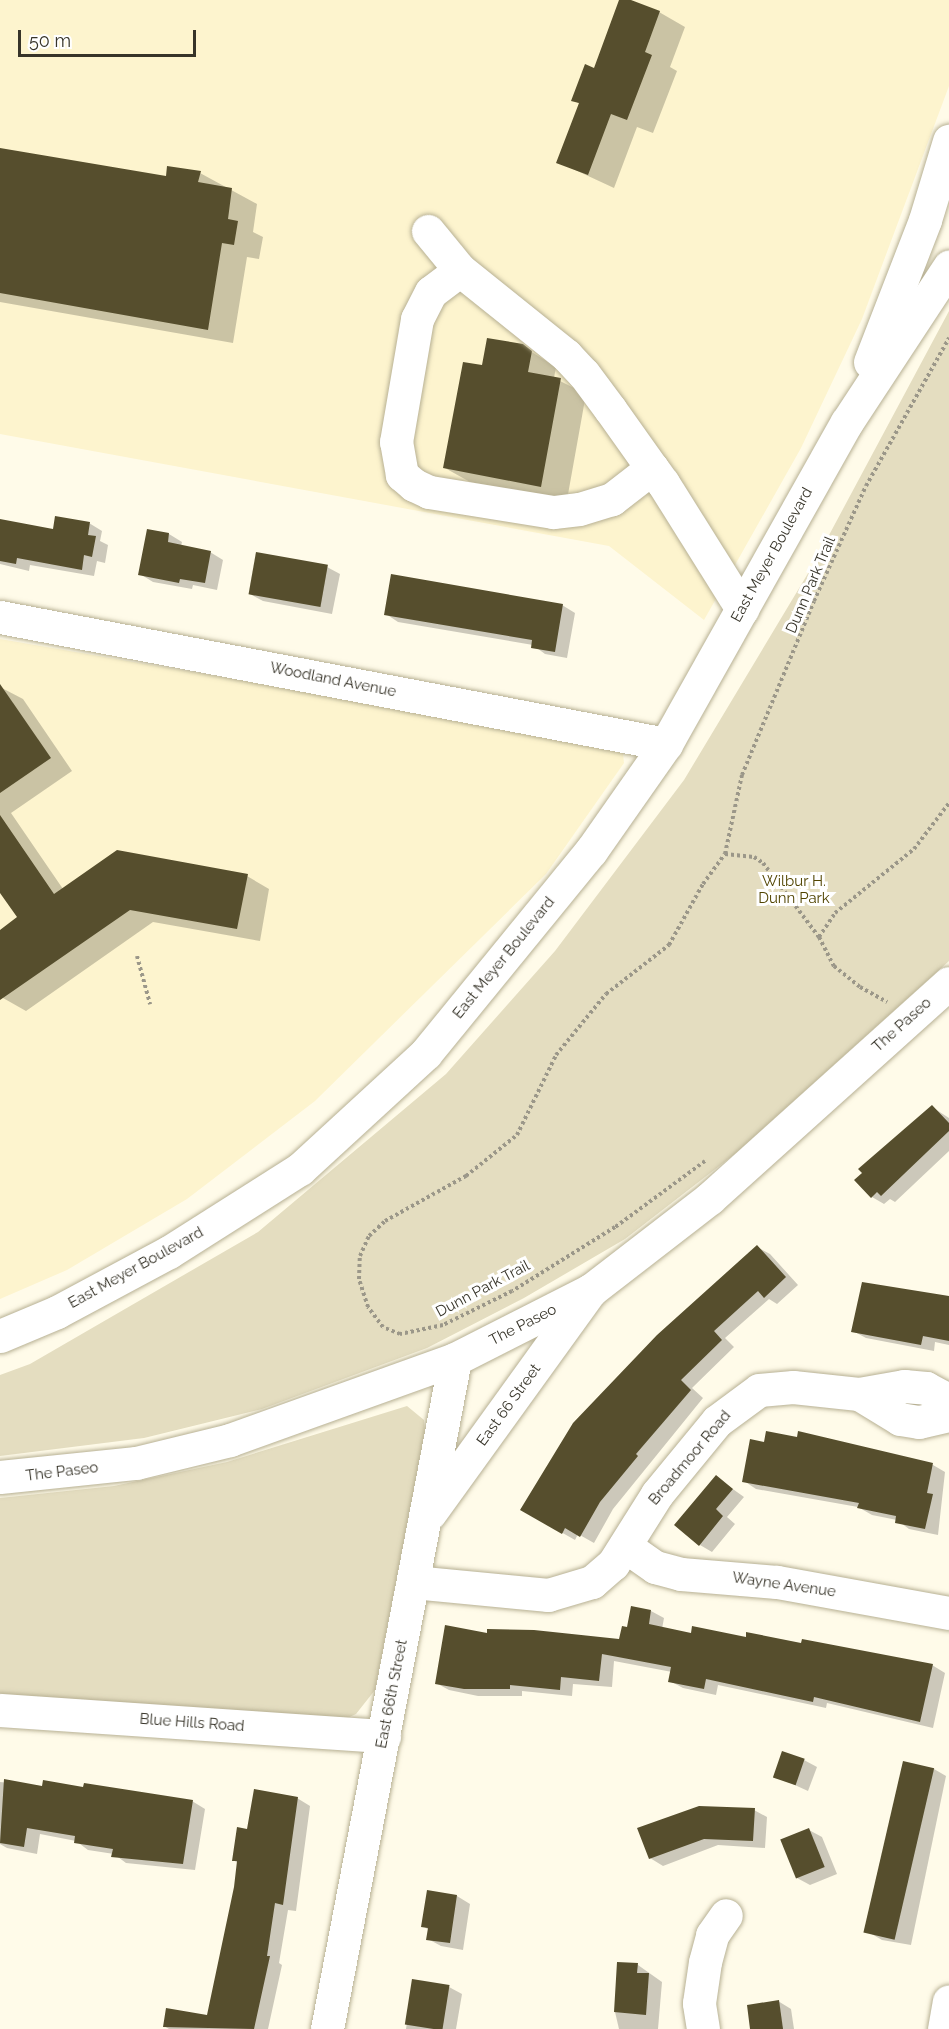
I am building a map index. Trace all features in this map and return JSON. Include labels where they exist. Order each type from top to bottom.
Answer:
[{"type":"street","name":"East Meyer Boulevard","points":[[847,422],[925,220],[949,141]]},
{"type":"street","points":[[428,231],[460,270],[576,366],[652,468],[742,609]]},
{"type":"street","name":"East Meyer Boulevard","points":[[0,1336],[57,1312],[169,1252],[300,1169],[426,1053],[591,851],[666,744],[847,422],[949,267]]},
{"type":"street","points":[[460,270],[431,292],[419,308],[396,442],[402,475],[429,492],[553,512],[579,509],[612,499],[652,468]]},
{"type":"street","name":"Woodland Avenue","points":[[0,618],[666,744]]},
{"type":"street","name":"The Paseo","points":[[0,1478],[136,1463],[230,1440],[455,1359],[591,1290],[710,1198],[898,1009],[949,983]]},
{"type":"street","name":"East 66 Street","points":[[425,1519],[591,1290]]},
{"type":"street","name":"East 66th Street","points":[[327,2029],[455,1359]]},
{"type":"street","name":"Broadmoor Road","points":[[413,1582],[548,1595],[592,1582],[613,1564],[657,1494],[730,1408],[759,1390],[793,1388],[859,1394],[904,1386],[926,1388],[949,1400]]},
{"type":"street","name":"Broadmoor Road","points":[[859,1394],[900,1419],[919,1422],[949,1415]]},
{"type":"street","name":"Wayne Avenue","points":[[625,1546],[655,1567],[681,1574],[777,1582],[949,1613]]},
{"type":"street","name":"Blue Hills Road","points":[[0,1710],[384,1736]]},
{"type":"street","points":[[703,2029],[699,2003],[705,1962],[712,1935],[726,1915]]},
{"type":"street","points":[[944,2029],[949,2001]]},
{"type":"path","name":"Dunn Park Trail","points":[[713,1154],[615,1227],[512,1291],[443,1325],[400,1334],[383,1327],[368,1307],[359,1279],[360,1256],[369,1236],[386,1221],[466,1176],[517,1135],[540,1083],[570,1037],[606,994],[669,945],[703,884],[725,854],[742,776],[814,601],[866,486],[949,338]]},
{"type":"path","points":[[819,936],[835,913],[914,849],[949,803]]},
{"type":"path","points":[[725,854],[754,857],[763,863],[819,936],[834,966],[853,983],[898,1009]]},
{"type":"path","points":[[137,956],[150,1004]]},
{"type":"path","points":[[877,1009],[898,1009]]},
{"type":"shaded area","points":[[0,0],[949,0],[949,86],[862,319],[801,448],[704,620],[609,546],[0,434]]},
{"type":"shaded area","points":[[0,639],[622,746],[624,763],[546,874],[315,1101],[187,1199],[67,1270],[0,1299]]},
{"type":"green space","name":"Wilbur H. Dunn Park","points":[[949,311],[949,961],[736,1153],[625,1239],[524,1298],[427,1348],[262,1409],[144,1438],[0,1456],[0,1375],[30,1364],[258,1232],[446,1074],[555,951],[684,780],[813,565]]},
{"type":"green space","points":[[407,1406],[424,1420],[425,1431],[375,1690],[356,1714],[343,1720],[0,1699],[0,1498],[114,1486],[227,1462]]},
{"type":"building","points":[[619,0],[631,0],[660,11],[645,52],[652,55],[627,120],[611,114],[588,175],[556,163],[579,103],[571,101],[585,64],[594,68]]},
{"type":"building","points":[[0,148],[166,176],[167,166],[201,171],[198,182],[232,188],[228,219],[238,221],[234,245],[222,243],[208,330],[0,293]]},
{"type":"building","points":[[487,338],[523,344],[532,351],[528,372],[561,378],[541,487],[443,468],[463,362],[482,365]]},
{"type":"building","points":[[55,516],[90,522],[88,535],[96,536],[92,557],[84,555],[82,570],[17,558],[16,564],[0,561],[0,519],[53,529]]},
{"type":"building","points":[[147,529],[169,533],[168,542],[211,551],[205,583],[180,579],[179,583],[138,575]]},
{"type":"building","points":[[256,552],[328,565],[320,607],[249,594]]},
{"type":"building","points":[[391,574],[563,604],[555,652],[531,648],[532,640],[384,615]]},
{"type":"building","points":[[0,684],[51,758],[0,793]]},
{"type":"building","points":[[0,815],[54,894],[117,850],[248,874],[237,929],[130,910],[0,1000],[0,930],[17,917],[0,893]]},
{"type":"building","points":[[932,1105],[949,1123],[949,1131],[881,1196],[877,1192],[871,1198],[854,1180],[862,1173],[858,1169]]},
{"type":"building","points":[[757,1245],[786,1277],[764,1298],[758,1291],[714,1331],[722,1340],[681,1380],[691,1390],[636,1454],[638,1456],[600,1502],[580,1537],[565,1528],[562,1534],[520,1510],[573,1423],[657,1335]]},
{"type":"building","points":[[862,1282],[949,1296],[949,1341],[923,1336],[921,1345],[851,1332]]},
{"type":"building","points":[[766,1431],[797,1437],[798,1431],[933,1463],[927,1493],[933,1494],[925,1529],[895,1523],[896,1516],[857,1508],[859,1503],[742,1482],[750,1439],[764,1442]]},
{"type":"building","points":[[716,1475],[733,1489],[716,1509],[723,1516],[699,1546],[674,1525]]},
{"type":"building","points":[[631,1606],[651,1610],[649,1624],[691,1633],[692,1626],[746,1637],[746,1632],[801,1643],[802,1639],[933,1664],[920,1722],[814,1697],[813,1702],[706,1679],[704,1689],[668,1682],[671,1667],[602,1654],[599,1681],[561,1677],[560,1690],[510,1685],[510,1689],[464,1689],[435,1684],[445,1625],[487,1633],[487,1629],[534,1630],[619,1639],[622,1626],[627,1627]]},
{"type":"building","points":[[782,1751],[805,1759],[796,1785],[773,1777]]},
{"type":"building","points":[[903,1761],[934,1768],[895,1940],[863,1932]]},
{"type":"building","points":[[4,1779],[42,1786],[43,1780],[83,1787],[84,1783],[193,1800],[183,1864],[111,1857],[113,1849],[74,1843],[75,1836],[27,1828],[24,1847],[0,1843]]},
{"type":"building","points":[[254,1789],[298,1797],[283,1905],[275,1903],[267,1956],[270,1956],[254,2029],[163,2027],[166,2008],[207,2015],[234,1887],[237,1861],[232,1861],[237,1827],[247,1829]]},
{"type":"building","points":[[699,1806],[755,1808],[753,1841],[704,1839],[649,1859],[637,1828]]},
{"type":"building","points":[[809,1828],[825,1867],[796,1879],[780,1840]]},
{"type":"building","points":[[427,1890],[457,1895],[450,1943],[426,1940],[428,1928],[421,1927]]},
{"type":"building","points":[[617,1962],[638,1963],[637,1973],[649,1973],[646,2015],[614,2012]]},
{"type":"building","points":[[412,1979],[450,1985],[443,2029],[405,2024]]},
{"type":"building","points":[[779,2000],[783,2029],[750,2029],[747,2005]]}]
